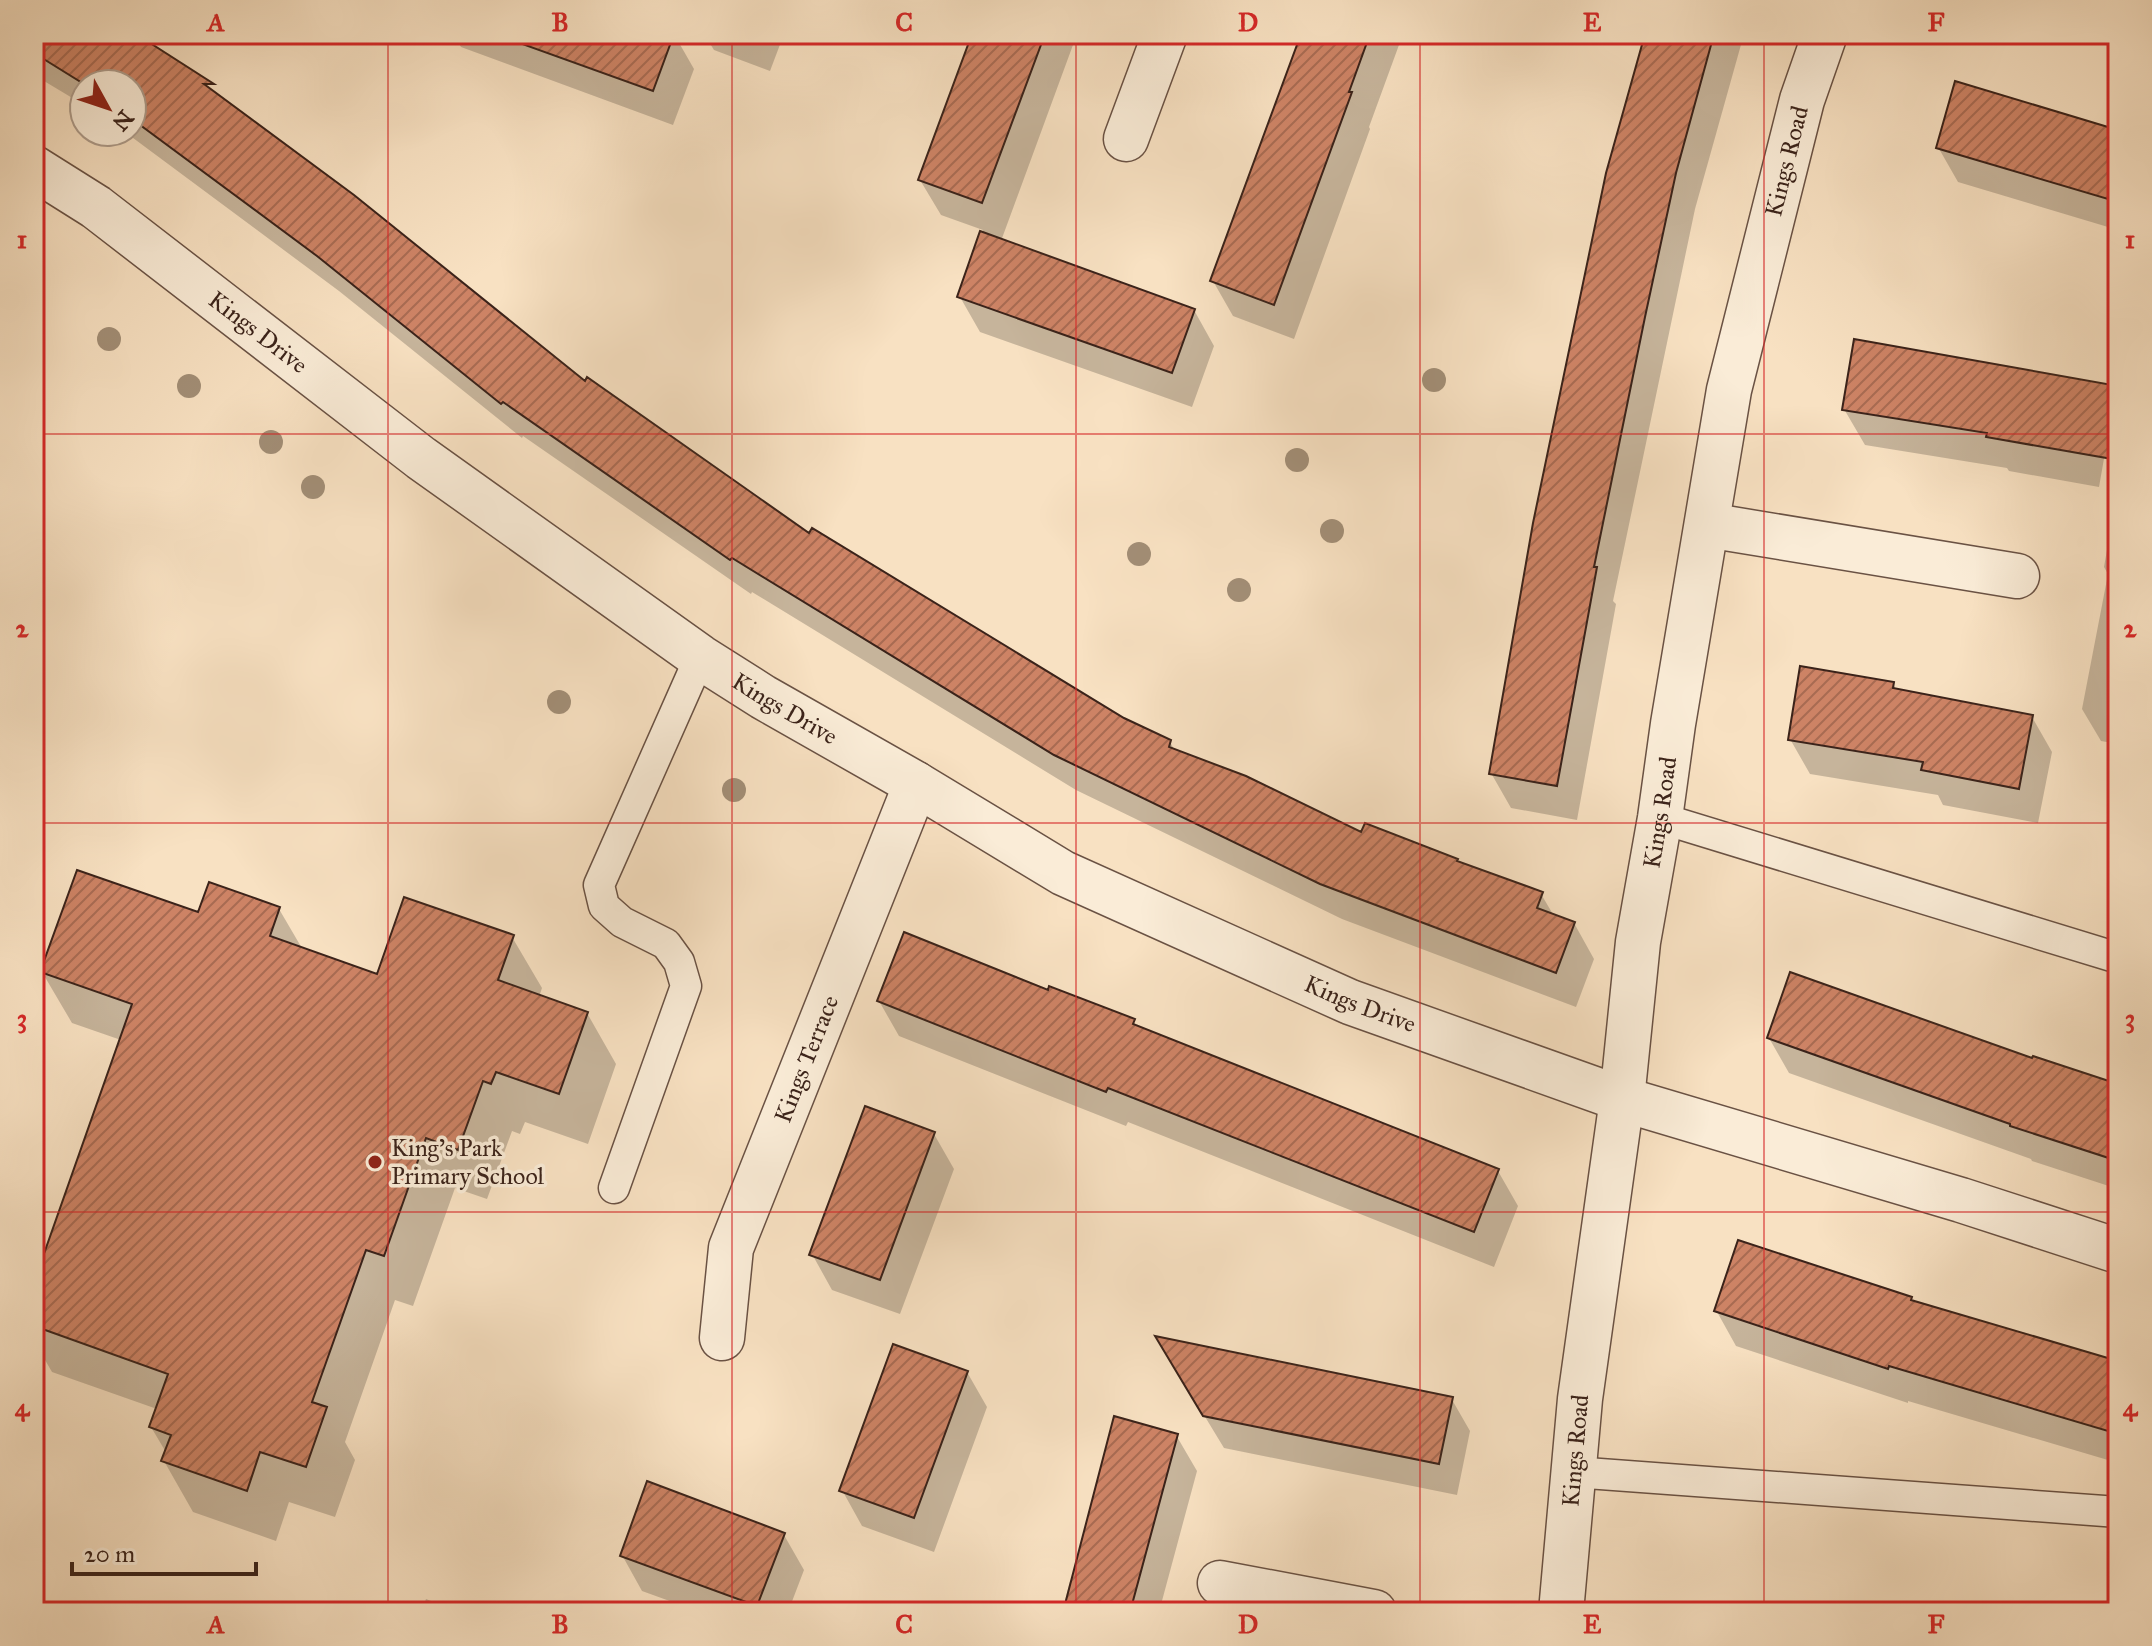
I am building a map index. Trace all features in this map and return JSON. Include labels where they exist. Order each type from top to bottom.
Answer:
[{"type":"street","points":[[1126,139],[1165,34]]},
{"type":"street","name":"Kings Road","points":[[1561,1612],[1580,1399],[1622,1099],[1638,942],[1673,724],[1729,390],[1802,100],[1825,34]]},
{"type":"street","name":"Kings Drive","points":[[34,168],[96,207],[421,458],[700,657],[1063,873],[1364,1008],[1622,1099]]},
{"type":"street","points":[[1707,525],[2017,576]]},
{"type":"street","name":"Kings Terrace","points":[[722,1338],[731,1248],[916,784]]},
{"type":"street","points":[[1622,1099],[1961,1200],[2118,1251]]},
{"type":"street","points":[[1220,1583],[1374,1612]]},
{"type":"lane","points":[[614,1188],[686,986],[679,962],[666,944],[622,922],[604,906],[599,885],[700,657]]},
{"type":"lane","points":[[1660,818],[2118,958]]},
{"type":"lane","points":[[1573,1472],[2118,1512]]},
{"type":"building","points":[[34,34],[136,34],[214,84],[204,84],[354,195],[585,381],[587,377],[809,533],[812,528],[1124,718],[1171,740],[1169,747],[1246,776],[1361,832],[1365,823],[1543,892],[1537,908],[1575,922],[1556,973],[1320,884],[1054,755],[732,558],[730,560],[503,402],[501,404],[317,256],[148,131],[148,68],[68,68],[68,74],[34,53]]},
{"type":"building","points":[[513,34],[674,34],[653,91],[511,40]]},
{"type":"building","points":[[972,34],[1045,34],[982,203],[918,180]]},
{"type":"building","points":[[1301,34],[1370,34],[1274,305],[1210,281]]},
{"type":"building","points":[[1645,34],[1714,34],[1676,173],[1645,317],[1594,567],[1597,567],[1557,786],[1489,774],[1533,523],[1606,173]]},
{"type":"building","points":[[1955,81],[2118,130],[2118,202],[1936,148]]},
{"type":"building","points":[[980,231],[1195,309],[1172,373],[957,297]]},
{"type":"building","points":[[1854,339],[2118,386],[2118,460],[1986,437],[1987,433],[1842,410]]},
{"type":"building","points":[[1800,666],[1894,682],[1893,688],[2033,715],[2019,789],[1921,770],[1923,762],[1788,740]]},
{"type":"building","name":"King's Park Primary School","points":[[77,870],[198,912],[209,882],[280,907],[270,936],[377,974],[404,897],[514,935],[498,980],[588,1012],[559,1094],[496,1072],[491,1084],[483,1081],[458,1150],[426,1138],[384,1256],[366,1250],[312,1402],[327,1407],[306,1467],[260,1452],[247,1491],[161,1461],[171,1435],[149,1427],[168,1374],[34,1326],[34,1282],[132,1004],[40,972]]},
{"type":"building","points":[[904,932],[1048,990],[1049,986],[1135,1019],[1133,1024],[1499,1169],[1474,1232],[877,1001]]},
{"type":"building","points":[[1790,972],[2032,1058],[2118,1084],[2118,1161],[2010,1126],[1767,1038]]},
{"type":"building","points":[[865,1106],[935,1132],[880,1280],[809,1255]]},
{"type":"building","points":[[1738,1240],[1912,1297],[1911,1300],[2118,1361],[2118,1434],[1889,1366],[1888,1369],[1714,1311]]},
{"type":"building","points":[[1155,1336],[1453,1397],[1439,1464],[1203,1416]]},
{"type":"building","points":[[893,1344],[968,1371],[914,1518],[839,1491]]},
{"type":"building","points":[[1114,1416],[1178,1434],[1130,1612],[1063,1612]]},
{"type":"building","points":[[647,1481],[785,1533],[757,1606],[620,1556]]},
{"type":"place","name":"King's Park Primary School","points":[[375,1162]]}]
